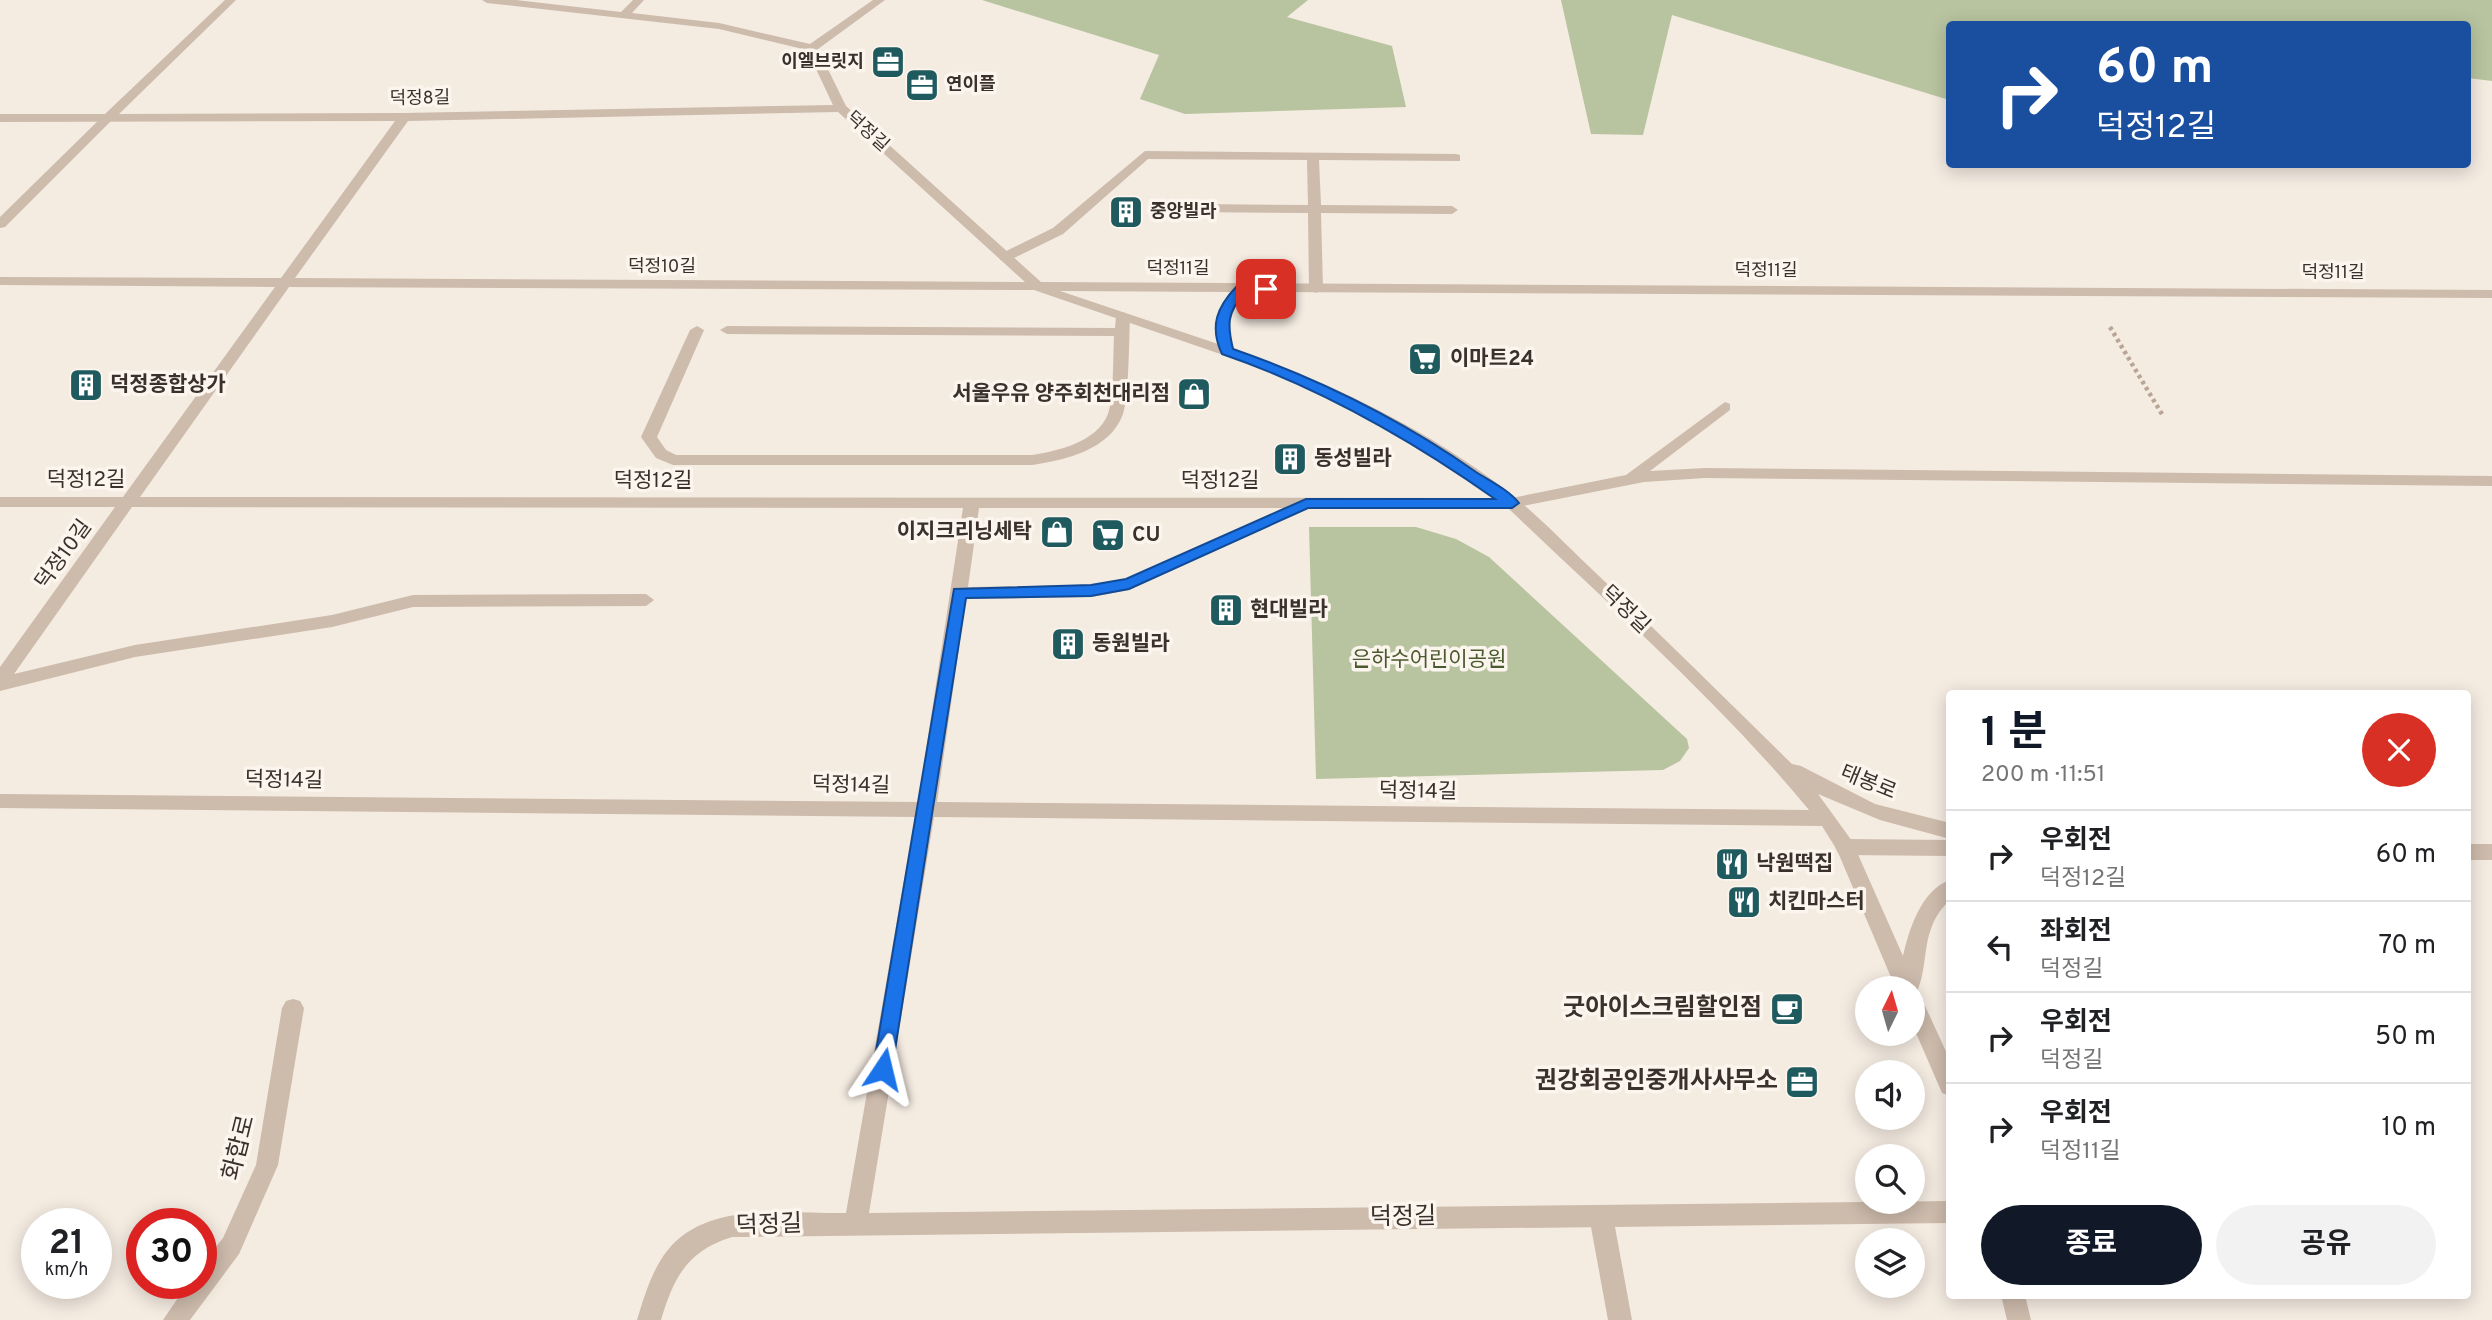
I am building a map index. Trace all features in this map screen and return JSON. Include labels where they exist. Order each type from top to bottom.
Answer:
[{"type":"street","points":[[0,224],[231,0]]},
{"type":"street","points":[[488,0],[741,30],[812,48],[880,0]]},
{"type":"street","points":[[624,16],[639,0]]},
{"type":"street","name":"덕정길","points":[[812,48],[841,108],[1040,288],[1272,367],[1346,401],[1432,447],[1512,503],[1638,622],[1776,760],[1827,818],[1845,847],[1902,976]]},
{"type":"street","name":"덕정8길","points":[[0,118],[404,117],[841,108]]},
{"type":"street","name":"덕정10길","points":[[0,682],[404,117]]},
{"type":"street","points":[[1005,257],[1058,231],[1145,155],[1456,158]]},
{"type":"street","points":[[1313,156],[1316,289]]},
{"type":"street","points":[[1187,208],[1452,210]]},
{"type":"street","name":"덕정10길","points":[[0,281],[1040,288]]},
{"type":"street","name":"덕정11길","points":[[1040,288],[2492,294]]},
{"type":"street","points":[[1227,351],[1220,325],[1222,314],[1241,289]]},
{"type":"street","points":[[697,330],[649,437],[661,454],[673,460],[1001,460],[1052,457],[1077,450],[1097,439],[1110,425],[1116,413],[1123,316]]},
{"type":"street","points":[[727,330],[1122,332]]},
{"type":"street","points":[[1630,479],[1725,407]]},
{"type":"street","name":"덕정12길","points":[[0,502],[1512,503],[1630,479],[1705,473],[2492,481]]},
{"type":"street","name":"덕정12길","points":[[959,593],[1091,591],[1129,584],[1306,503]]},
{"type":"street","points":[[856,1224],[926,810],[972,504]]},
{"type":"street","points":[[0,682],[135,651],[332,621],[413,601],[646,600]]},
{"type":"street","name":"태봉로","points":[[1776,760],[1854,805],[1883,816],[1946,830]]},
{"type":"street","name":"덕정14길","points":[[0,801],[1827,818]]},
{"type":"street","points":[[1845,847],[1946,848]]},
{"type":"street","points":[[2471,852],[2492,852]]},
{"type":"street","name":"덕정길","points":[[1910,976],[1915,940],[1927,917],[1946,893]]},
{"type":"street","name":"화합로","points":[[175,1320],[231,1246],[267,1165],[293,1009]]},
{"type":"street","points":[[1925,1029],[1946,1077]]},
{"type":"street","name":"덕정길","points":[[649,1320],[662,1278],[677,1256],[709,1231],[732,1226],[1946,1212]]},
{"type":"street","points":[[1601,1216],[1620,1320]]},
{"type":"street","points":[[2014,1299],[2019,1320]]},
{"type":"path","points":[[2089,291],[2163,416]]},
{"type":"green space","points":[[982,0],[1308,0],[1287,17],[1392,46],[1406,107],[1185,114],[1140,99],[1159,55]]},
{"type":"green space","points":[[1561,0],[2492,0],[2492,81],[2471,78],[2471,21],[1946,21],[1946,99],[1672,15],[1643,135],[1591,134]]},
{"type":"green space","name":"은하수어린이공원","points":[[1309,527],[1416,527],[1456,539],[1489,557],[1687,739],[1689,748],[1680,761],[1663,770],[1316,779]]},
{"type":"place","name":"이엘브릿지","points":[[888,62]]},
{"type":"place","name":"연이플","points":[[922,85]]},
{"type":"place","name":"중앙빌라","points":[[1126,212]]},
{"type":"place","name":"이마트24","points":[[1425,359]]},
{"type":"place","name":"덕정종합상가","points":[[86,385]]},
{"type":"place","name":"서울우유 양주회천대리점","points":[[1194,394]]},
{"type":"place","name":"동성빌라","points":[[1290,459]]},
{"type":"place","name":"이지크리닝세탁","points":[[1057,532]]},
{"type":"place","name":"CU","points":[[1108,535]]},
{"type":"place","name":"현대빌라","points":[[1226,610]]},
{"type":"place","name":"동원빌라","points":[[1068,644]]},
{"type":"place","name":"낙원떡집","points":[[1732,864]]},
{"type":"place","name":"치킨마스터","points":[[1744,902]]},
{"type":"place","name":"굿아이스크림할인점","points":[[1787,1009]]},
{"type":"place","name":"권강회공인중개사사무소","points":[[1802,1082]]},
{"type":"route","points":[[883,1069],[959,593],[1091,591],[1129,584],[1306,503],[1512,503],[1432,447],[1346,401],[1272,367],[1227,351],[1220,325],[1227,304],[1241,289],[1266,289]]}]
